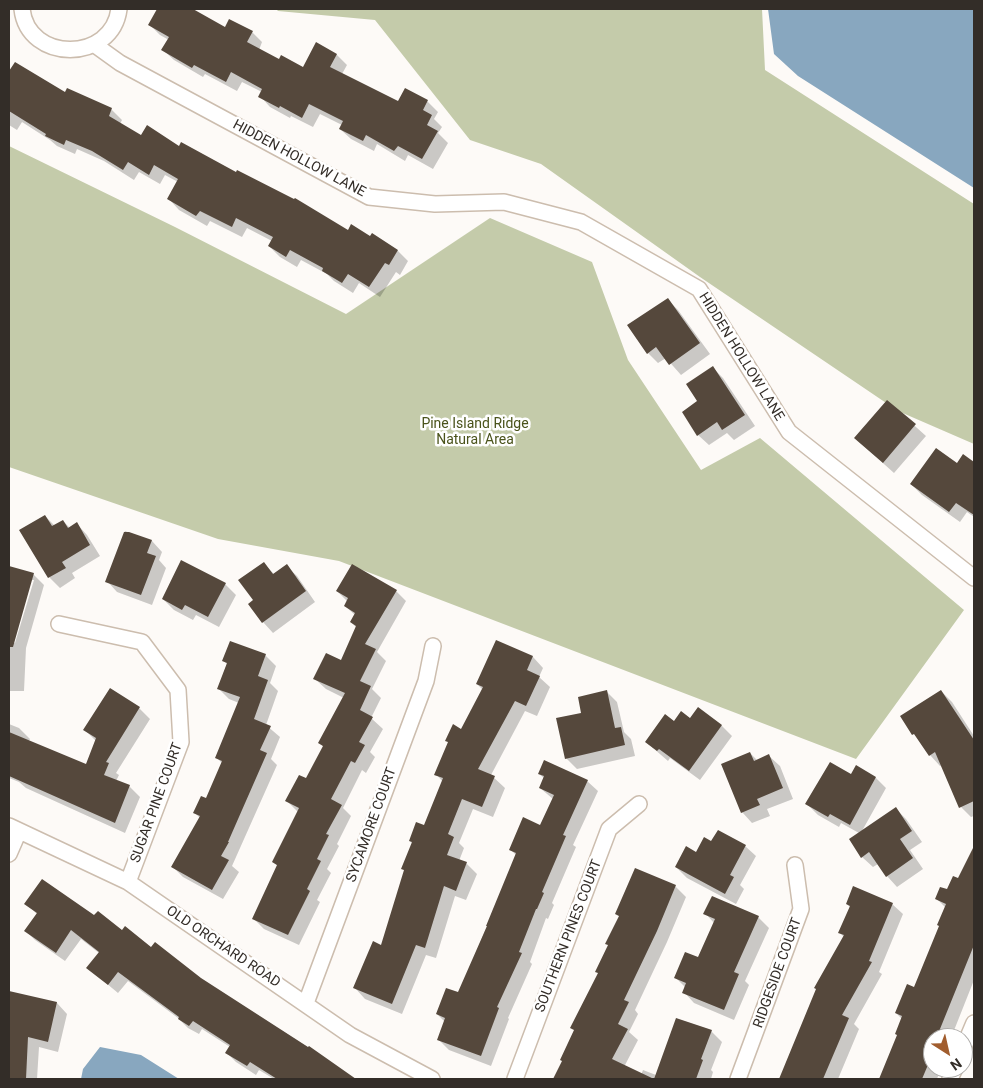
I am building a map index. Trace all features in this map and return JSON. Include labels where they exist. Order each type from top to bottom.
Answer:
[{"type":"street","points":[[22,9],[28,27],[38,39],[52,47],[67,50],[83,49],[95,45],[110,31],[119,9]]},
{"type":"street","name":"HIDDEN HOLLOW LANE","points":[[95,45],[120,64],[369,196],[435,204],[504,202],[581,222],[699,289],[789,432],[974,578]]},
{"type":"street","name":"SUGAR PINE COURT","points":[[58,624],[142,642],[178,690],[181,742],[128,882]]},
{"type":"street","name":"SYCAMORE COURT","points":[[306,1003],[426,680],[433,646]]},
{"type":"street","name":"SOUTHERN PINES COURT","points":[[515,1079],[609,829],[639,804]]},
{"type":"street","points":[[9,854],[14,828]]},
{"type":"street","name":"OLD ORCHARD ROAD","points":[[14,828],[128,882],[350,1035],[432,1079]]},
{"type":"street","name":"RIDGESIDE COURT","points":[[738,1079],[801,910],[795,865]]},
{"type":"green space","points":[[276,9],[762,9],[765,70],[974,204],[974,444],[898,411],[700,277],[541,164],[470,140],[375,20],[278,11]]},
{"type":"green space","name":"Pine Island Ridge Natural Area","points":[[9,146],[175,227],[346,314],[490,218],[592,262],[628,360],[701,470],[760,438],[964,610],[856,759],[339,561],[218,539],[9,467]]},
{"type":"water","points":[[768,9],[974,9],[974,188],[798,76],[774,54]]},
{"type":"water","points":[[100,1047],[141,1055],[179,1079],[81,1079],[83,1069]]},
{"type":"building","points":[[157,9],[193,9],[225,27],[229,19],[253,31],[247,42],[279,59],[281,55],[303,67],[316,42],[337,54],[330,67],[398,101],[405,88],[428,100],[423,110],[432,115],[427,125],[438,131],[422,159],[398,146],[394,151],[366,135],[363,141],[339,129],[343,121],[309,104],[302,118],[258,97],[262,89],[231,72],[226,82],[194,65],[192,68],[161,50],[169,37],[148,25]]},
{"type":"building","points":[[15,62],[65,92],[67,88],[112,108],[109,116],[141,135],[147,125],[179,146],[181,142],[236,172],[237,170],[295,198],[348,230],[351,224],[370,236],[372,233],[398,250],[389,265],[385,263],[369,287],[348,274],[342,283],[322,271],[323,268],[290,250],[286,257],[268,246],[273,237],[236,218],[232,227],[200,211],[196,216],[167,199],[178,179],[154,165],[149,175],[128,162],[123,170],[92,151],[66,140],[64,145],[45,136],[46,134],[9,111],[9,71]]},
{"type":"building","points":[[668,298],[700,343],[669,365],[656,347],[647,354],[627,325]]},
{"type":"building","points":[[713,366],[745,415],[722,430],[717,422],[697,436],[682,412],[697,401],[686,384]]},
{"type":"building","points":[[887,400],[916,424],[883,463],[854,438]]},
{"type":"building","points":[[936,448],[957,463],[963,454],[974,462],[974,515],[956,503],[949,512],[910,484]]},
{"type":"building","points":[[45,515],[52,526],[63,520],[68,528],[77,522],[90,545],[62,562],[66,568],[48,578],[19,530]]},
{"type":"building","points":[[124,532],[152,540],[147,553],[156,556],[141,595],[105,582]]},
{"type":"building","points":[[181,560],[226,583],[208,617],[185,605],[182,610],[162,599]]},
{"type":"building","points":[[264,562],[273,574],[287,564],[306,591],[262,623],[248,604],[253,600],[238,580]]},
{"type":"building","points":[[352,564],[397,590],[365,644],[376,649],[360,681],[371,686],[360,710],[373,717],[359,742],[365,745],[355,763],[351,761],[331,799],[342,805],[326,834],[329,835],[317,859],[321,861],[307,889],[310,891],[288,935],[252,919],[277,865],[272,862],[299,808],[285,801],[299,775],[306,778],[323,746],[318,743],[345,693],[313,679],[326,653],[341,660],[356,626],[350,622],[355,613],[344,606],[348,598],[336,591]]},
{"type":"building","points":[[9,566],[34,573],[13,647],[9,647]]},
{"type":"building","points":[[496,640],[533,656],[527,670],[540,676],[526,706],[515,701],[478,769],[495,776],[482,807],[462,799],[448,834],[454,837],[447,855],[467,862],[456,891],[444,886],[425,948],[416,945],[392,1004],[353,988],[373,941],[381,945],[404,870],[401,869],[412,842],[409,841],[416,822],[424,825],[443,778],[434,775],[448,742],[445,741],[453,724],[461,729],[483,687],[476,684]]},
{"type":"building","points":[[230,641],[266,654],[258,676],[268,680],[254,719],[271,726],[260,750],[267,753],[229,842],[221,856],[229,860],[212,890],[171,867],[200,816],[193,813],[201,796],[206,798],[222,761],[215,758],[240,697],[217,689],[227,663],[222,661]]},
{"type":"building","points":[[110,688],[140,707],[106,762],[109,763],[104,775],[130,785],[115,823],[9,776],[9,732],[86,764],[96,738],[83,730]]},
{"type":"building","points":[[607,690],[615,728],[621,727],[625,745],[565,759],[556,718],[581,713],[578,697]]},
{"type":"building","points":[[941,690],[974,740],[974,801],[959,808],[935,752],[929,756],[900,716]]},
{"type":"building","points":[[698,707],[722,725],[689,771],[659,749],[657,751],[645,742],[665,714],[674,721],[681,711],[690,718]]},
{"type":"building","points":[[750,752],[754,761],[769,754],[783,788],[757,799],[760,805],[741,813],[721,764]]},
{"type":"building","points":[[544,760],[588,780],[563,835],[566,836],[519,952],[522,953],[497,1007],[499,1008],[481,1056],[437,1040],[445,1018],[436,1014],[446,988],[458,992],[516,853],[509,850],[523,817],[540,825],[554,795],[539,788],[544,776],[538,774]]},
{"type":"building","points":[[830,762],[851,774],[856,765],[876,777],[850,825],[830,814],[828,817],[805,804]]},
{"type":"building","points":[[896,807],[912,831],[900,839],[913,858],[886,877],[869,852],[861,858],[849,839]]},
{"type":"building","points":[[718,830],[746,845],[730,875],[734,877],[725,894],[675,867],[686,846],[696,852],[704,837],[711,841]]},
{"type":"building","points":[[974,846],[974,945],[940,1028],[923,1028],[923,1077],[922,1079],[879,1079],[897,1035],[895,1034],[902,1016],[895,1013],[907,984],[914,987],[946,904],[935,899],[940,887],[947,889],[953,876],[958,878]]},
{"type":"building","points":[[635,868],[676,885],[657,931],[624,1000],[629,1002],[618,1024],[628,1029],[612,1059],[654,1079],[553,1079],[574,1030],[570,1028],[598,973],[595,972],[608,945],[605,944],[619,916],[615,914]]},
{"type":"building","points":[[42,879],[94,915],[98,911],[122,930],[125,926],[151,947],[155,942],[201,978],[309,1046],[356,1079],[277,1079],[250,1062],[247,1066],[225,1053],[230,1045],[193,1021],[189,1026],[178,1019],[179,1017],[118,972],[108,985],[86,968],[99,952],[71,930],[56,953],[24,931],[37,913],[24,904]]},
{"type":"building","points":[[853,886],[893,903],[869,961],[872,962],[842,1015],[849,1018],[823,1079],[779,1079],[816,989],[814,988],[844,935],[838,933],[850,906],[846,904]]},
{"type":"building","points":[[712,896],[759,916],[734,972],[739,974],[724,1010],[682,993],[686,983],[674,978],[685,952],[698,957],[715,919],[703,914]]},
{"type":"building","points":[[9,991],[57,1002],[48,1042],[28,1037],[26,1079],[9,1079]]},
{"type":"building","points":[[676,1018],[712,1030],[701,1059],[703,1060],[696,1079],[654,1079]]}]
